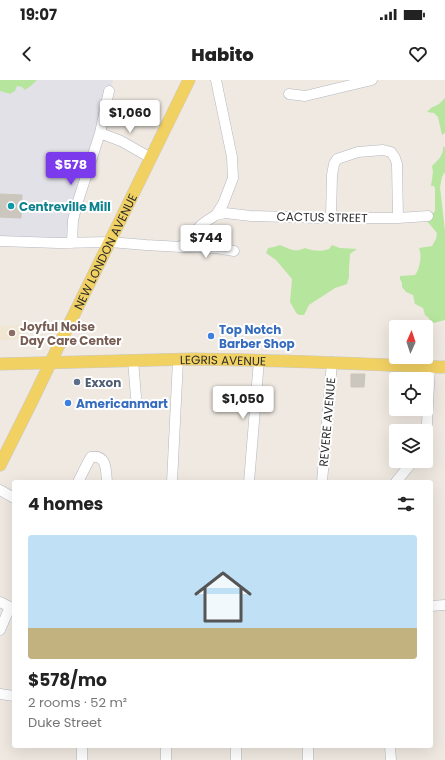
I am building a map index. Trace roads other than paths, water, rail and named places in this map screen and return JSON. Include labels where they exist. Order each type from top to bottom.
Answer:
[{"type":"main road","name":"NEW LONDON AVENUE","points":[[0,465],[189,80]]},
{"type":"main road","name":"LEGRIS AVENUE","points":[[0,364],[133,360],[258,360],[445,367]]},
{"type":"street","points":[[181,247],[201,225],[216,215],[223,204],[233,175],[232,157],[216,80]]},
{"type":"street","points":[[289,94],[305,96],[351,82],[372,80]]},
{"type":"street","points":[[72,243],[74,220],[78,201],[100,133],[109,91]]},
{"type":"street","points":[[100,133],[121,141],[151,158]]},
{"type":"street","points":[[331,217],[332,175],[334,164],[337,159],[358,152],[383,150],[391,152],[397,164],[398,218]]},
{"type":"street","name":"CACTUS STREET","points":[[216,215],[225,213],[251,216],[320,218],[398,218],[428,216]]},
{"type":"street","points":[[0,241],[72,243],[110,242],[216,248],[234,251]]},
{"type":"street","points":[[133,360],[136,397]]},
{"type":"street","points":[[172,480],[178,360]]},
{"type":"street","points":[[249,480],[258,360]]},
{"type":"street","name":"REVERE AVENUE","points":[[322,480],[332,362]]},
{"type":"street","points":[[427,424],[430,367]]},
{"type":"street","points":[[79,480],[91,457],[96,456],[102,459],[106,464],[107,480]]},
{"type":"street","points":[[398,480],[407,468]]},
{"type":"street","points":[[0,490],[12,497]]},
{"type":"street","points":[[0,602],[12,608],[0,630]]},
{"type":"street","points":[[433,606],[445,605]]},
{"type":"street","points":[[0,694],[12,696]]},
{"type":"street","points":[[82,748],[82,760]]},
{"type":"street","points":[[166,748],[166,760]]},
{"type":"street","points":[[236,748],[236,760]]},
{"type":"street","points":[[308,748],[308,760]]},
{"type":"street","points":[[390,748],[391,760]]},
{"type":"place","name":"Centreville Mill","points":[[11,206]]},
{"type":"place","name":"Joyful Noise Day Care Center","points":[[12,333]]},
{"type":"place","name":"Top Notch Barber Shop","points":[[211,336]]},
{"type":"place","name":"Exxon","points":[[77,382]]},
{"type":"place","name":"Americanmart","points":[[68,403]]}]
